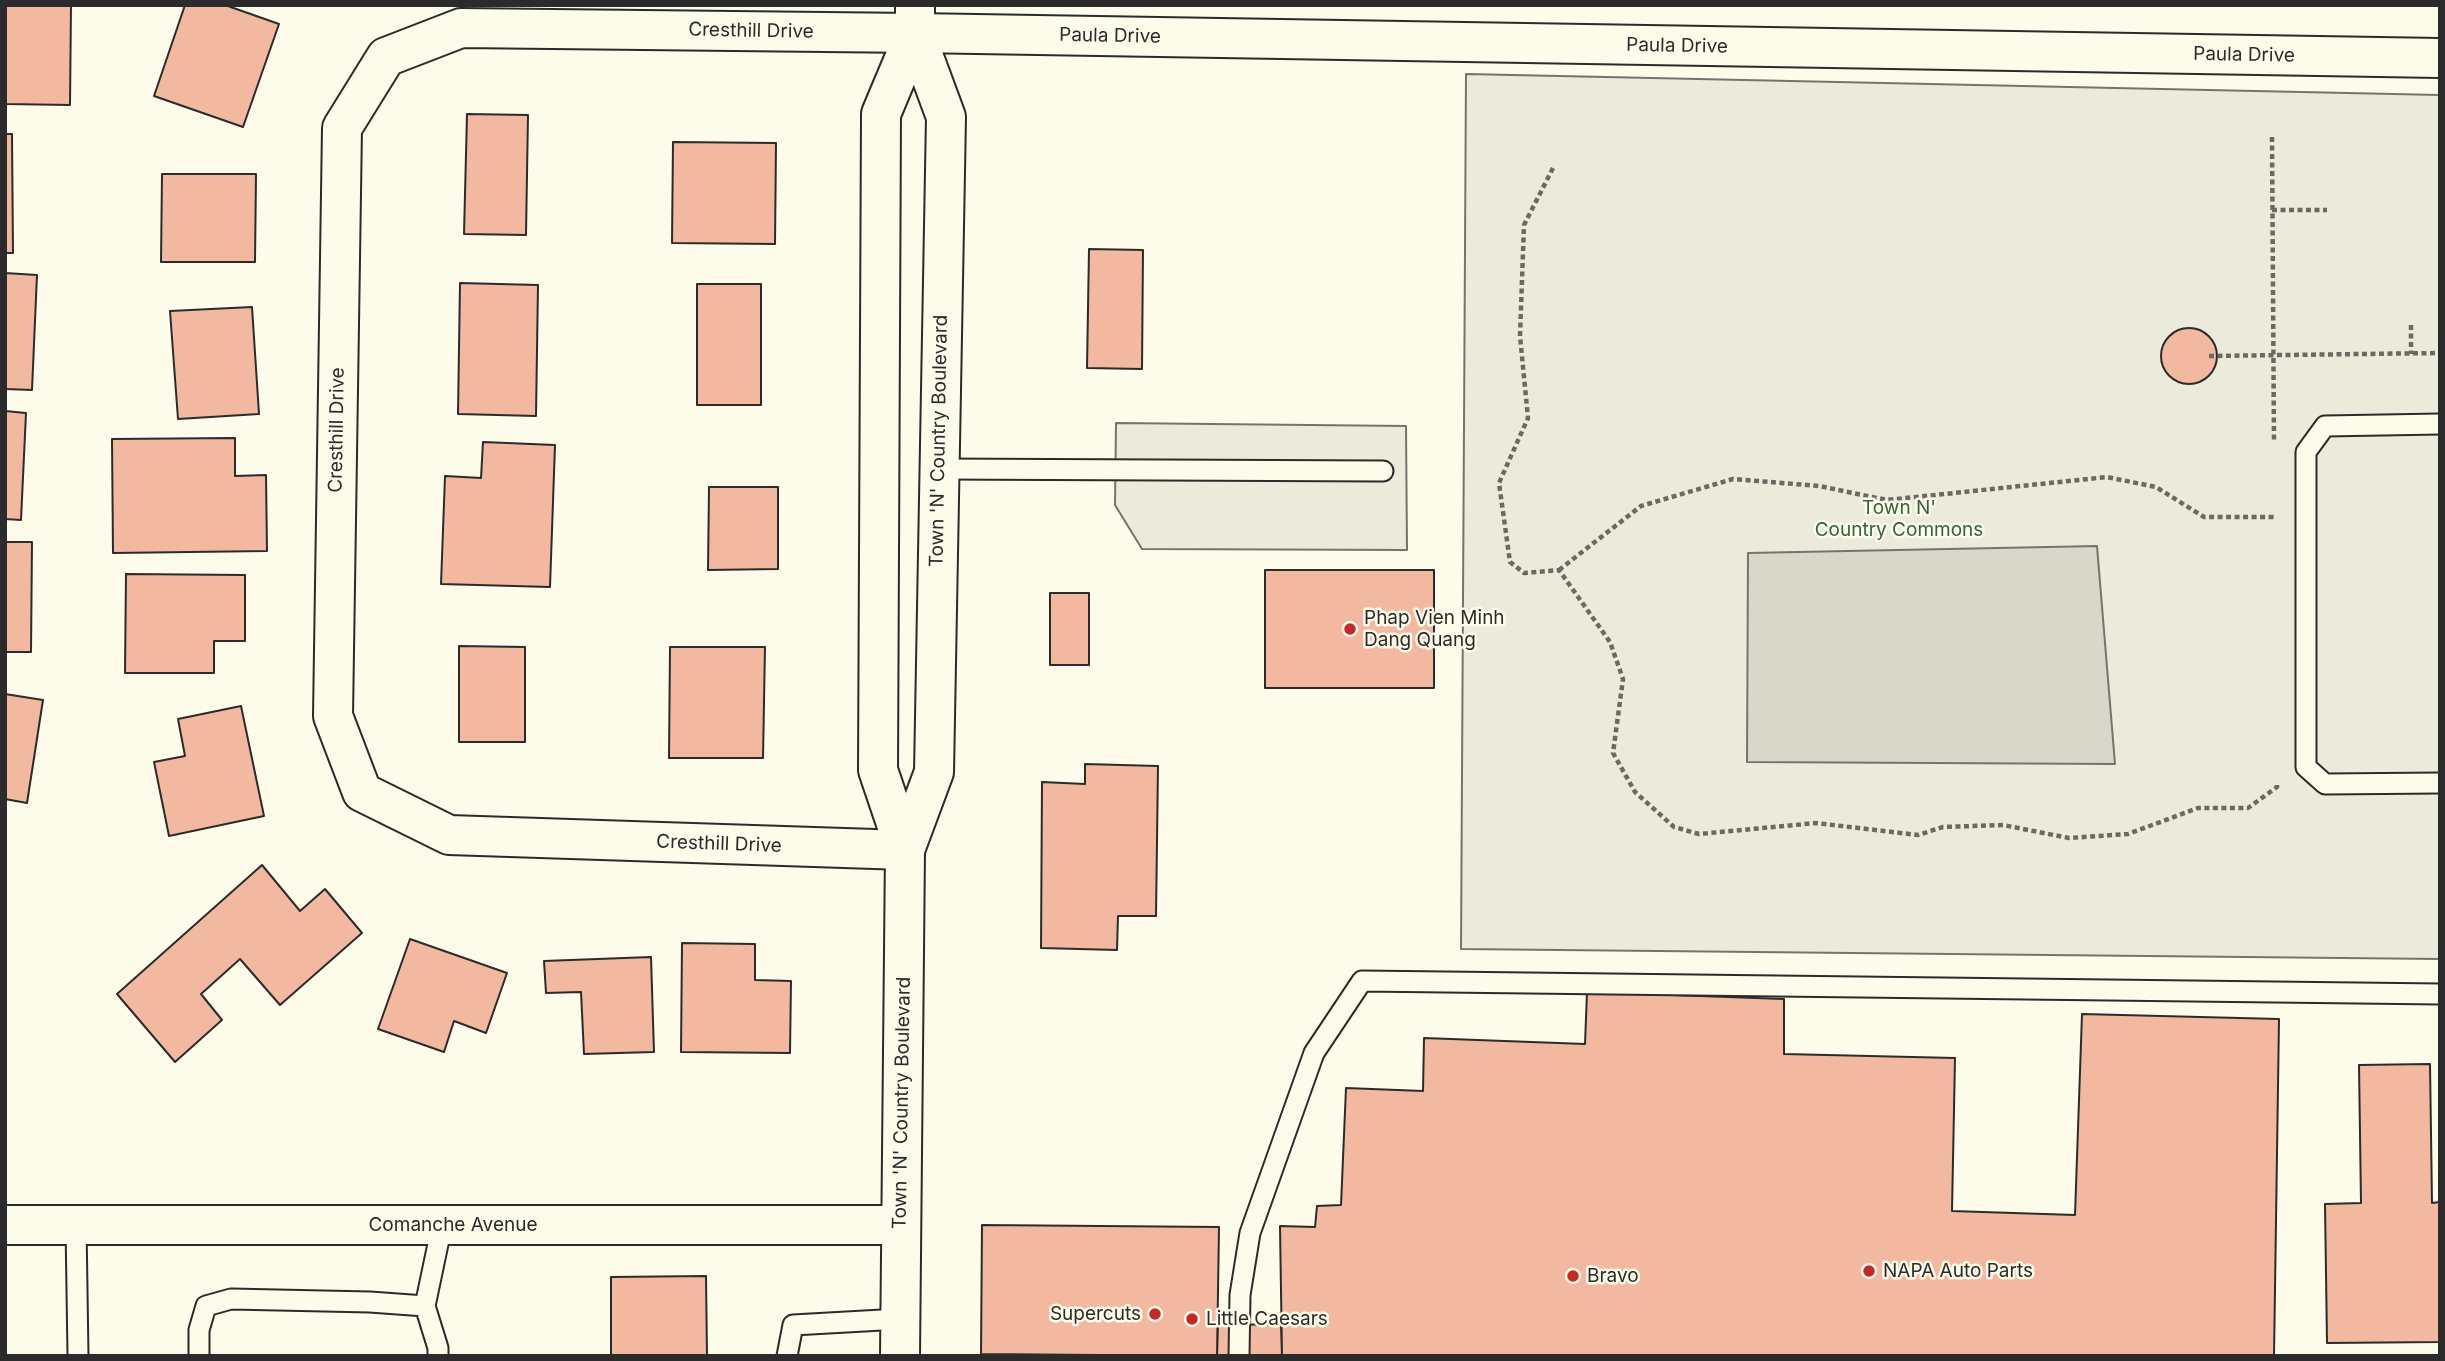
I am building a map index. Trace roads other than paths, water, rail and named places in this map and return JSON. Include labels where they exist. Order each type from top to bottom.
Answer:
[{"type":"street","name":"Paula Drive","points":[[915,19],[2440,58]]},
{"type":"street","name":"Town 'N' Country Boulevard","points":[[900,1337],[905,850],[934,772],[946,117],[915,19]]},
{"type":"street","name":"Town 'N' Country Boulevard","points":[[905,850],[878,771],[881,114],[915,19]]},
{"type":"street","name":"Cresthill Drive","points":[[905,850],[449,835],[362,792],[333,716],[342,128],[386,57],[461,28],[915,19]]},
{"type":"street","name":"Comanche Avenue","points":[[5,1225],[900,1225]]},
{"type":"lane","points":[[2440,424],[2325,426],[2306,452],[2305,548],[2306,767],[2325,784],[2440,783]]},
{"type":"lane","points":[[938,469],[1383,471]]},
{"type":"lane","points":[[1240,1356],[1240,1295],[1251,1233],[1314,1053],[1362,981],[2440,994]]},
{"type":"lane","points":[[76,1225],[78,1356]]},
{"type":"lane","points":[[438,1356],[425,1306],[442,1225]]},
{"type":"lane","points":[[199,1356],[199,1330],[206,1306],[231,1299],[425,1306]]},
{"type":"lane","points":[[787,1356],[793,1325],[900,1337]]},
{"type":"place","name":"Phap Vien Minh Dang Quang","points":[[1350,629]]},
{"type":"place","name":"NAPA Auto Parts","points":[[1869,1271]]},
{"type":"place","name":"Bravo","points":[[1573,1276]]},
{"type":"place","name":"Supercuts","points":[[1155,1314]]},
{"type":"place","name":"Little Caesars","points":[[1192,1319]]},
{"type":"park label","name":"Town N' Country Commons","points":[[1899,519]]}]
